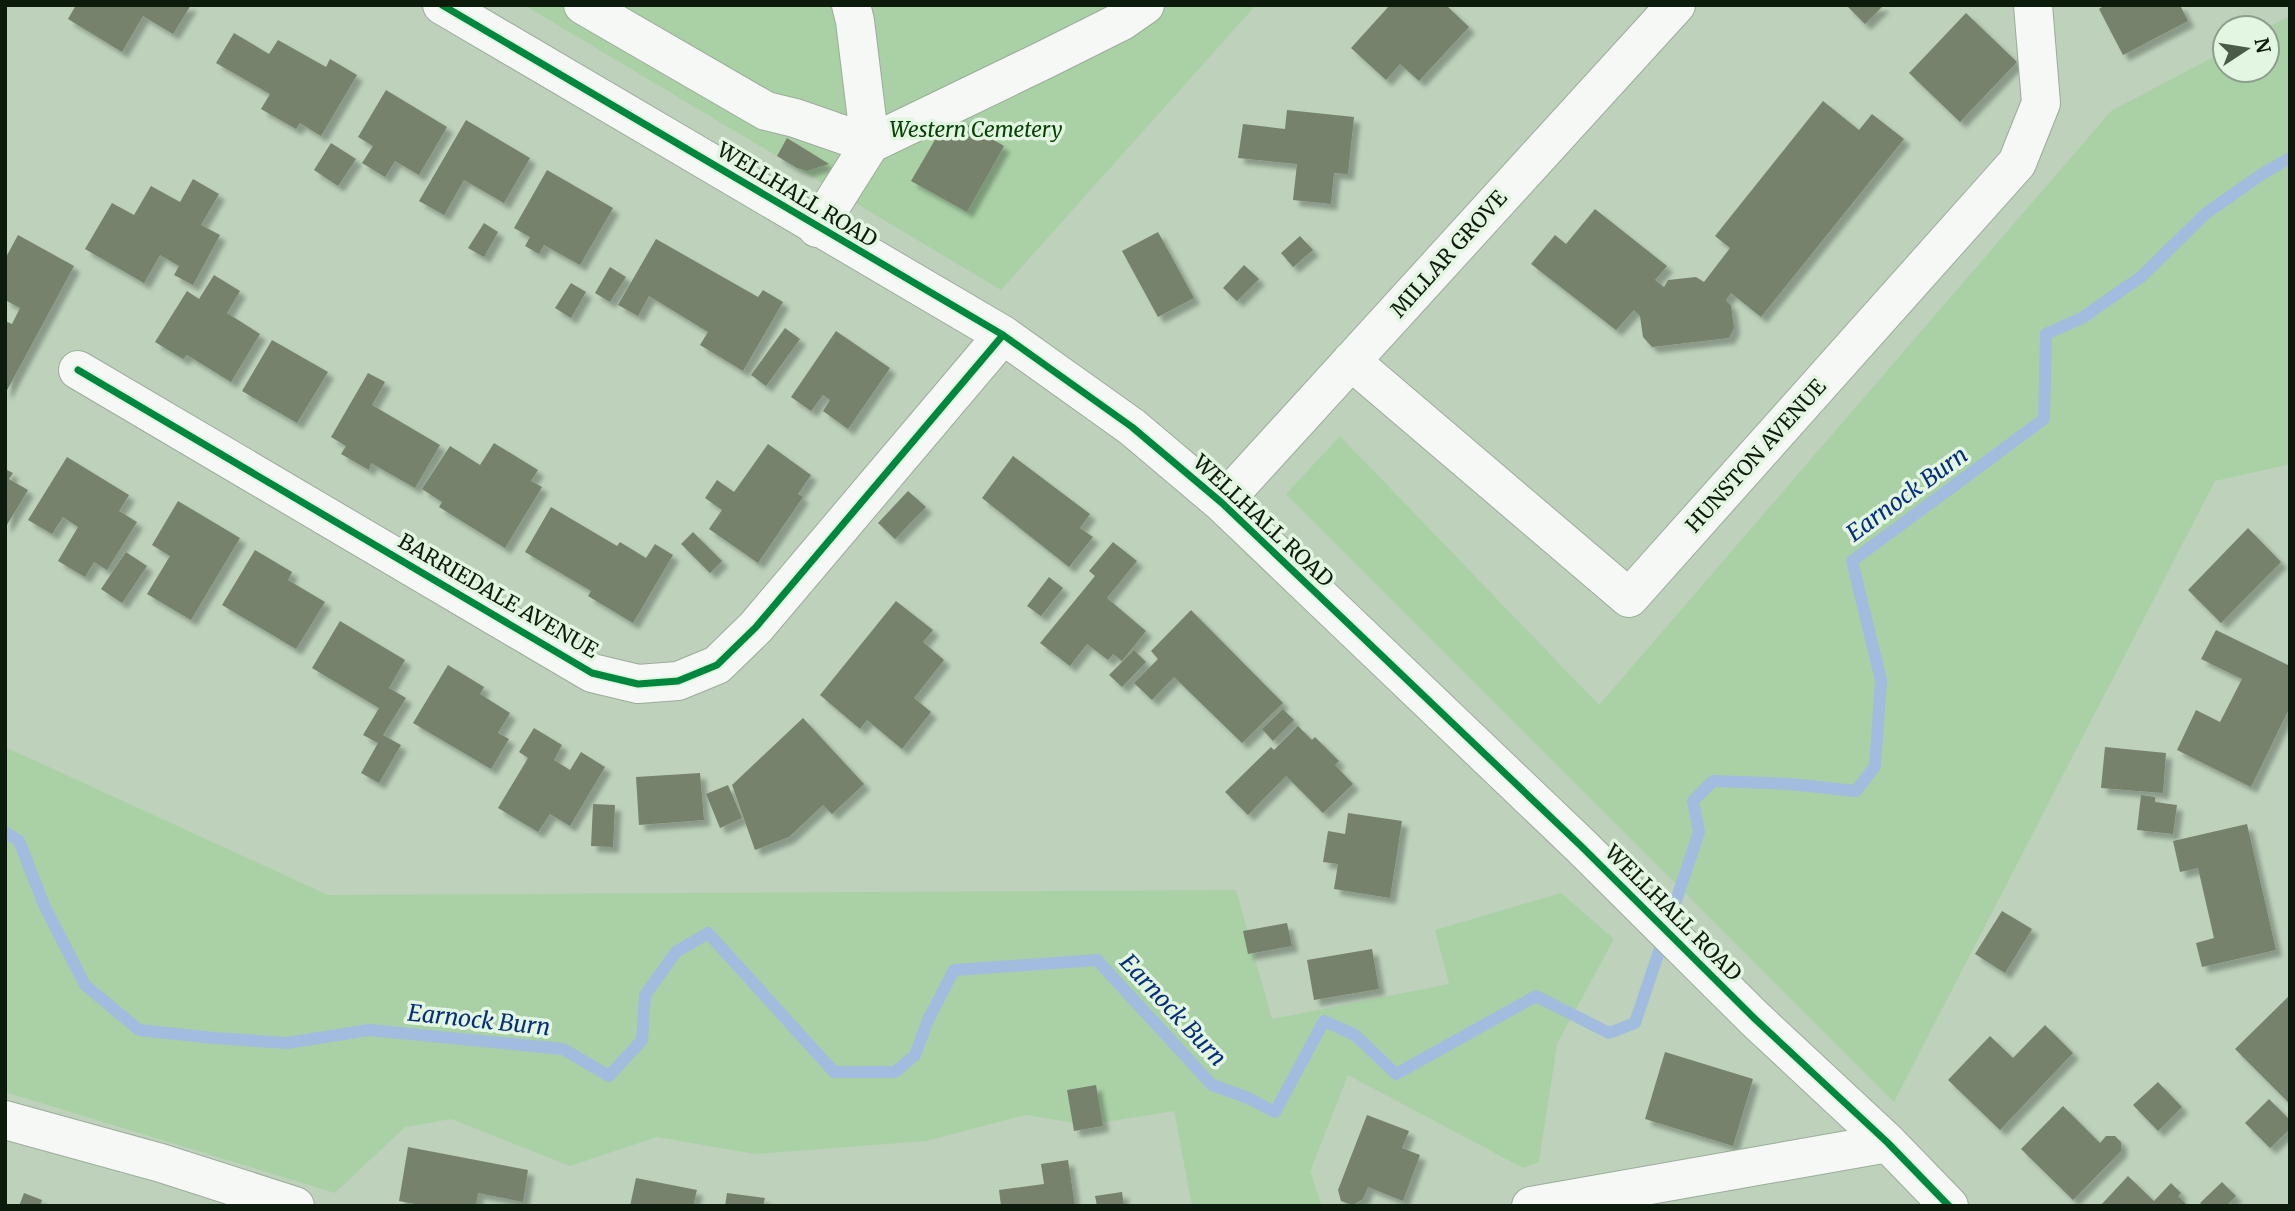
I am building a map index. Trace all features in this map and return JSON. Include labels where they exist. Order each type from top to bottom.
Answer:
[{"type":"street","name":"WELLHALL ROAD","points":[[442,5],[1003,335],[1132,428],[1222,503],[1581,846],[1755,1019],[1888,1143],[1949,1206]]},
{"type":"street","points":[[583,5],[766,111],[870,144]]},
{"type":"street","points":[[851,5],[870,144]]},
{"type":"street","points":[[817,228],[870,144],[1122,21],[1145,5]]},
{"type":"street","name":"MILLAR GROVE","points":[[1222,503],[1676,5]]},
{"type":"street","name":"HUNSTON AVENUE","points":[[1351,361],[1629,598],[2017,163],[2041,103],[2034,5]]},
{"type":"street","name":"BARRIEDALE AVENUE","points":[[78,370],[592,673],[638,684],[678,681],[717,665],[756,627],[1003,335]]},
{"type":"street","points":[[5,1120],[161,1163],[295,1206]]},
{"type":"street","points":[[1531,1206],[1888,1143]]},
{"type":"green space","name":"Western Cemetery","points":[[524,5],[1256,5],[1001,290]]},
{"type":"green space","points":[[2290,16],[2290,464],[2215,481],[1894,1102],[1286,494],[1340,436],[1599,705],[2111,111],[2211,58],[2211,84],[2281,84],[2281,21]]},
{"type":"green space","points":[[5,747],[328,895],[1236,890],[1272,1019],[1449,984],[1435,930],[1561,893],[1614,939],[1557,1044],[1539,1162],[1523,1168],[1348,1075],[1310,1172],[1322,1206],[1192,1206],[1174,1111],[1086,1125],[1026,1115],[926,1141],[755,1154],[657,1137],[570,1166],[451,1119],[405,1127],[335,1193],[5,1092]]},
{"type":"building","points":[[76,5],[191,5],[173,34],[143,16],[122,52],[68,19]]},
{"type":"building","points":[[1390,5],[1446,5],[1469,27],[1419,81],[1400,64],[1386,80],[1351,48]]},
{"type":"building","points":[[1846,5],[1884,5],[1865,24]]},
{"type":"building","points":[[2105,5],[2180,5],[2188,21],[2123,55],[2099,9]]},
{"type":"building","points":[[1966,13],[2017,62],[1960,122],[1909,73]]},
{"type":"building","points":[[234,33],[269,54],[278,40],[326,67],[330,59],[357,75],[321,136],[300,123],[296,129],[261,109],[270,94],[216,63]]},
{"type":"building","points":[[386,90],[447,127],[419,175],[395,161],[385,177],[362,163],[373,146],[358,137]]},
{"type":"building","points":[[1823,101],[1859,130],[1872,114],[1904,139],[1761,317],[1731,293],[1726,300],[1731,306],[1734,328],[1729,338],[1652,347],[1643,337],[1640,316],[1634,310],[1616,330],[1531,264],[1555,235],[1566,244],[1595,209],[1667,266],[1655,280],[1664,287],[1668,280],[1696,277],[1704,282],[1730,248],[1715,236]]},
{"type":"building","points":[[1287,110],[1354,117],[1348,174],[1334,173],[1331,204],[1293,200],[1297,164],[1238,158],[1243,124],[1285,129]]},
{"type":"building","points":[[950,114],[1004,146],[967,212],[911,181]]},
{"type":"building","points":[[466,120],[530,158],[504,203],[464,180],[444,215],[419,201]]},
{"type":"building","points":[[787,138],[829,164],[807,171],[777,156]]},
{"type":"building","points":[[331,143],[356,159],[338,186],[314,170]]},
{"type":"building","points":[[547,170],[613,208],[580,265],[544,245],[539,254],[525,246],[530,237],[514,228]]},
{"type":"building","points":[[193,179],[219,194],[201,225],[220,235],[193,285],[174,275],[179,266],[160,255],[144,283],[85,249],[112,203],[134,215],[151,186],[180,202]]},
{"type":"building","points":[[484,223],[498,232],[484,257],[468,248]]},
{"type":"building","points":[[1158,232],[1194,298],[1158,317],[1122,251]]},
{"type":"building","points":[[18,235],[74,266],[5,394],[5,321],[12,324],[20,308],[5,300],[5,259]]},
{"type":"building","points":[[1300,236],[1313,250],[1293,267],[1281,253]]},
{"type":"building","points":[[656,239],[758,297],[763,290],[783,302],[743,371],[700,345],[708,332],[649,296],[638,316],[618,305]]},
{"type":"building","points":[[1244,265],[1259,279],[1237,301],[1223,288]]},
{"type":"building","points":[[610,267],[626,277],[610,302],[595,293]]},
{"type":"building","points":[[214,275],[240,291],[227,313],[260,334],[231,382],[187,355],[183,359],[155,342],[187,291],[199,299]]},
{"type":"building","points":[[571,283],[586,292],[571,318],[555,308]]},
{"type":"building","points":[[785,328],[800,339],[766,386],[751,375]]},
{"type":"building","points":[[836,331],[890,368],[848,429],[823,411],[830,400],[823,395],[811,411],[791,397]]},
{"type":"building","points":[[272,340],[328,372],[297,423],[242,391]]},
{"type":"building","points":[[368,373],[385,382],[372,405],[440,445],[415,488],[371,463],[369,470],[341,454],[346,446],[331,437]]},
{"type":"building","points":[[494,443],[538,470],[531,481],[542,487],[505,548],[439,507],[442,502],[422,489],[450,446],[480,465]]},
{"type":"building","points":[[768,444],[811,475],[798,494],[803,497],[758,563],[709,529],[722,510],[705,498],[717,480],[734,492]]},
{"type":"building","points":[[1013,456],[1090,514],[1080,528],[1093,537],[1069,567],[982,498]]},
{"type":"building","points":[[67,457],[129,495],[119,511],[137,522],[107,570],[94,562],[85,577],[58,561],[78,527],[63,517],[52,534],[28,520]]},
{"type":"building","points":[[5,469],[13,473],[9,479],[28,490],[5,528]]},
{"type":"building","points":[[908,491],[926,507],[895,539],[878,523]]},
{"type":"building","points":[[178,501],[240,538],[191,620],[147,594],[170,556],[152,545]]},
{"type":"building","points":[[551,507],[617,546],[620,542],[646,558],[655,544],[673,555],[633,623],[588,596],[591,591],[525,552]]},
{"type":"building","points":[[2248,528],[2281,562],[2221,623],[2188,590]]},
{"type":"building","points":[[693,532],[722,561],[710,573],[681,544]]},
{"type":"building","points":[[1113,542],[1137,561],[1107,598],[1146,631],[1122,661],[1113,654],[1108,660],[1087,644],[1070,666],[1040,643],[1095,576],[1089,571]]},
{"type":"building","points":[[255,550],[292,572],[288,580],[325,602],[296,649],[222,605]]},
{"type":"building","points":[[126,552],[147,566],[122,603],[101,589]]},
{"type":"building","points":[[1049,577],[1063,588],[1041,616],[1027,606]]},
{"type":"building","points":[[896,601],[933,630],[923,642],[944,660],[914,698],[931,712],[902,749],[867,720],[860,729],[820,695]]},
{"type":"building","points":[[1191,610],[1283,703],[1242,743],[1174,677],[1152,700],[1134,683],[1158,659],[1151,651]]},
{"type":"building","points":[[340,621],[405,660],[389,688],[406,698],[383,735],[401,745],[379,783],[361,773],[378,743],[363,735],[379,708],[312,668]]},
{"type":"building","points":[[2216,630],[2290,666],[2290,707],[2251,787],[2177,750],[2196,710],[2220,722],[2242,679],[2201,659]]},
{"type":"building","points":[[1134,650],[1146,662],[1122,687],[1109,675]]},
{"type":"building","points":[[448,665],[484,687],[480,694],[510,713],[498,733],[509,739],[491,769],[413,723]]},
{"type":"building","points":[[1283,709],[1294,720],[1273,741],[1262,729]]},
{"type":"building","points":[[803,718],[864,784],[832,814],[823,805],[789,837],[755,850],[732,785]]},
{"type":"building","points":[[1298,726],[1312,740],[1315,737],[1339,761],[1335,765],[1353,784],[1323,813],[1286,776],[1248,815],[1225,792],[1271,747],[1274,750]]},
{"type":"building","points":[[534,728],[562,745],[554,760],[570,770],[581,752],[605,767],[570,826],[550,814],[538,832],[498,808],[528,758],[519,752]]},
{"type":"building","points":[[2105,747],[2166,753],[2163,793],[2101,788]]},
{"type":"building","points":[[700,773],[704,820],[639,825],[636,777]]},
{"type":"building","points":[[728,785],[742,818],[720,828],[706,794]]},
{"type":"building","points":[[2141,795],[2155,797],[2155,802],[2177,805],[2173,834],[2137,830]]},
{"type":"building","points":[[593,804],[615,805],[613,847],[591,846]]},
{"type":"building","points":[[1348,813],[1402,821],[1390,898],[1334,889],[1338,864],[1323,862],[1328,831],[1345,834]]},
{"type":"building","points":[[2247,824],[2276,950],[2202,967],[2196,943],[2214,938],[2198,868],[2180,872],[2173,841]]},
{"type":"building","points":[[2002,911],[2032,929],[2005,973],[1975,954]]},
{"type":"building","points":[[1287,923],[1292,946],[1248,954],[1243,931]]},
{"type":"building","points":[[1372,949],[1379,989],[1314,1000],[1307,960]]},
{"type":"building","points":[[2290,995],[2290,1104],[2235,1049]]},
{"type":"building","points":[[2045,1025],[2073,1053],[2000,1130],[1948,1080],[1990,1036],[2013,1058]]},
{"type":"building","points":[[1665,1052],[1753,1079],[1733,1146],[1645,1119]]},
{"type":"building","points":[[2158,1082],[2182,1107],[2158,1131],[2133,1105]]},
{"type":"building","points":[[1096,1085],[1103,1126],[1074,1131],[1067,1090]]},
{"type":"building","points":[[2269,1099],[2290,1120],[2290,1129],[2270,1148],[2245,1123]]},
{"type":"building","points":[[2063,1106],[2100,1143],[2106,1136],[2115,1136],[2121,1142],[2121,1151],[2073,1200],[2021,1149]]},
{"type":"building","points":[[1367,1115],[1409,1131],[1402,1148],[1420,1155],[1403,1201],[1368,1187],[1363,1199],[1353,1205],[1341,1201],[1338,1190]]},
{"type":"building","points":[[408,1147],[528,1170],[523,1202],[478,1193],[476,1206],[427,1206],[399,1201]]},
{"type":"building","points":[[1068,1160],[1075,1206],[1001,1206],[999,1190],[1044,1184],[1041,1164]]},
{"type":"building","points":[[2128,1176],[2154,1201],[2171,1183],[2188,1206],[2100,1206]]},
{"type":"building","points":[[636,1178],[697,1190],[693,1206],[630,1206]]},
{"type":"building","points":[[2222,1182],[2236,1196],[2226,1206],[2203,1206],[2200,1203]]},
{"type":"building","points":[[1122,1192],[1124,1206],[1097,1206],[1095,1196]]},
{"type":"building","points":[[24,1193],[42,1200],[40,1206],[19,1206]]},
{"type":"building","points":[[727,1193],[765,1198],[763,1206],[725,1206]]},
{"type":"waterway","name":"Earnock Burn","points":[[5,832],[19,841],[44,905],[85,985],[139,1030],[287,1043],[369,1030],[563,1049],[609,1076],[642,1040],[645,995],[676,952],[708,933],[834,1072],[895,1072],[915,1055],[928,1020],[954,970],[1097,960],[1212,1085],[1248,1098],[1275,1112],[1324,1021],[1355,1035],[1396,1074],[1536,996],[1609,1033],[1635,1023],[1699,832],[1693,801],[1713,781],[1790,784],[1856,791],[1875,766],[1881,680],[1852,561],[2044,419],[2046,334],[2082,318],[2142,276],[2205,214],[2290,158]]},
{"type":"cycle path","points":[[442,5],[1003,335],[1132,427],[1222,503],[1581,846],[1755,1019],[1888,1143],[1949,1206]]},
{"type":"cycle path","points":[[78,370],[592,673],[638,684],[678,681],[717,665],[756,627],[1003,335]]}]
